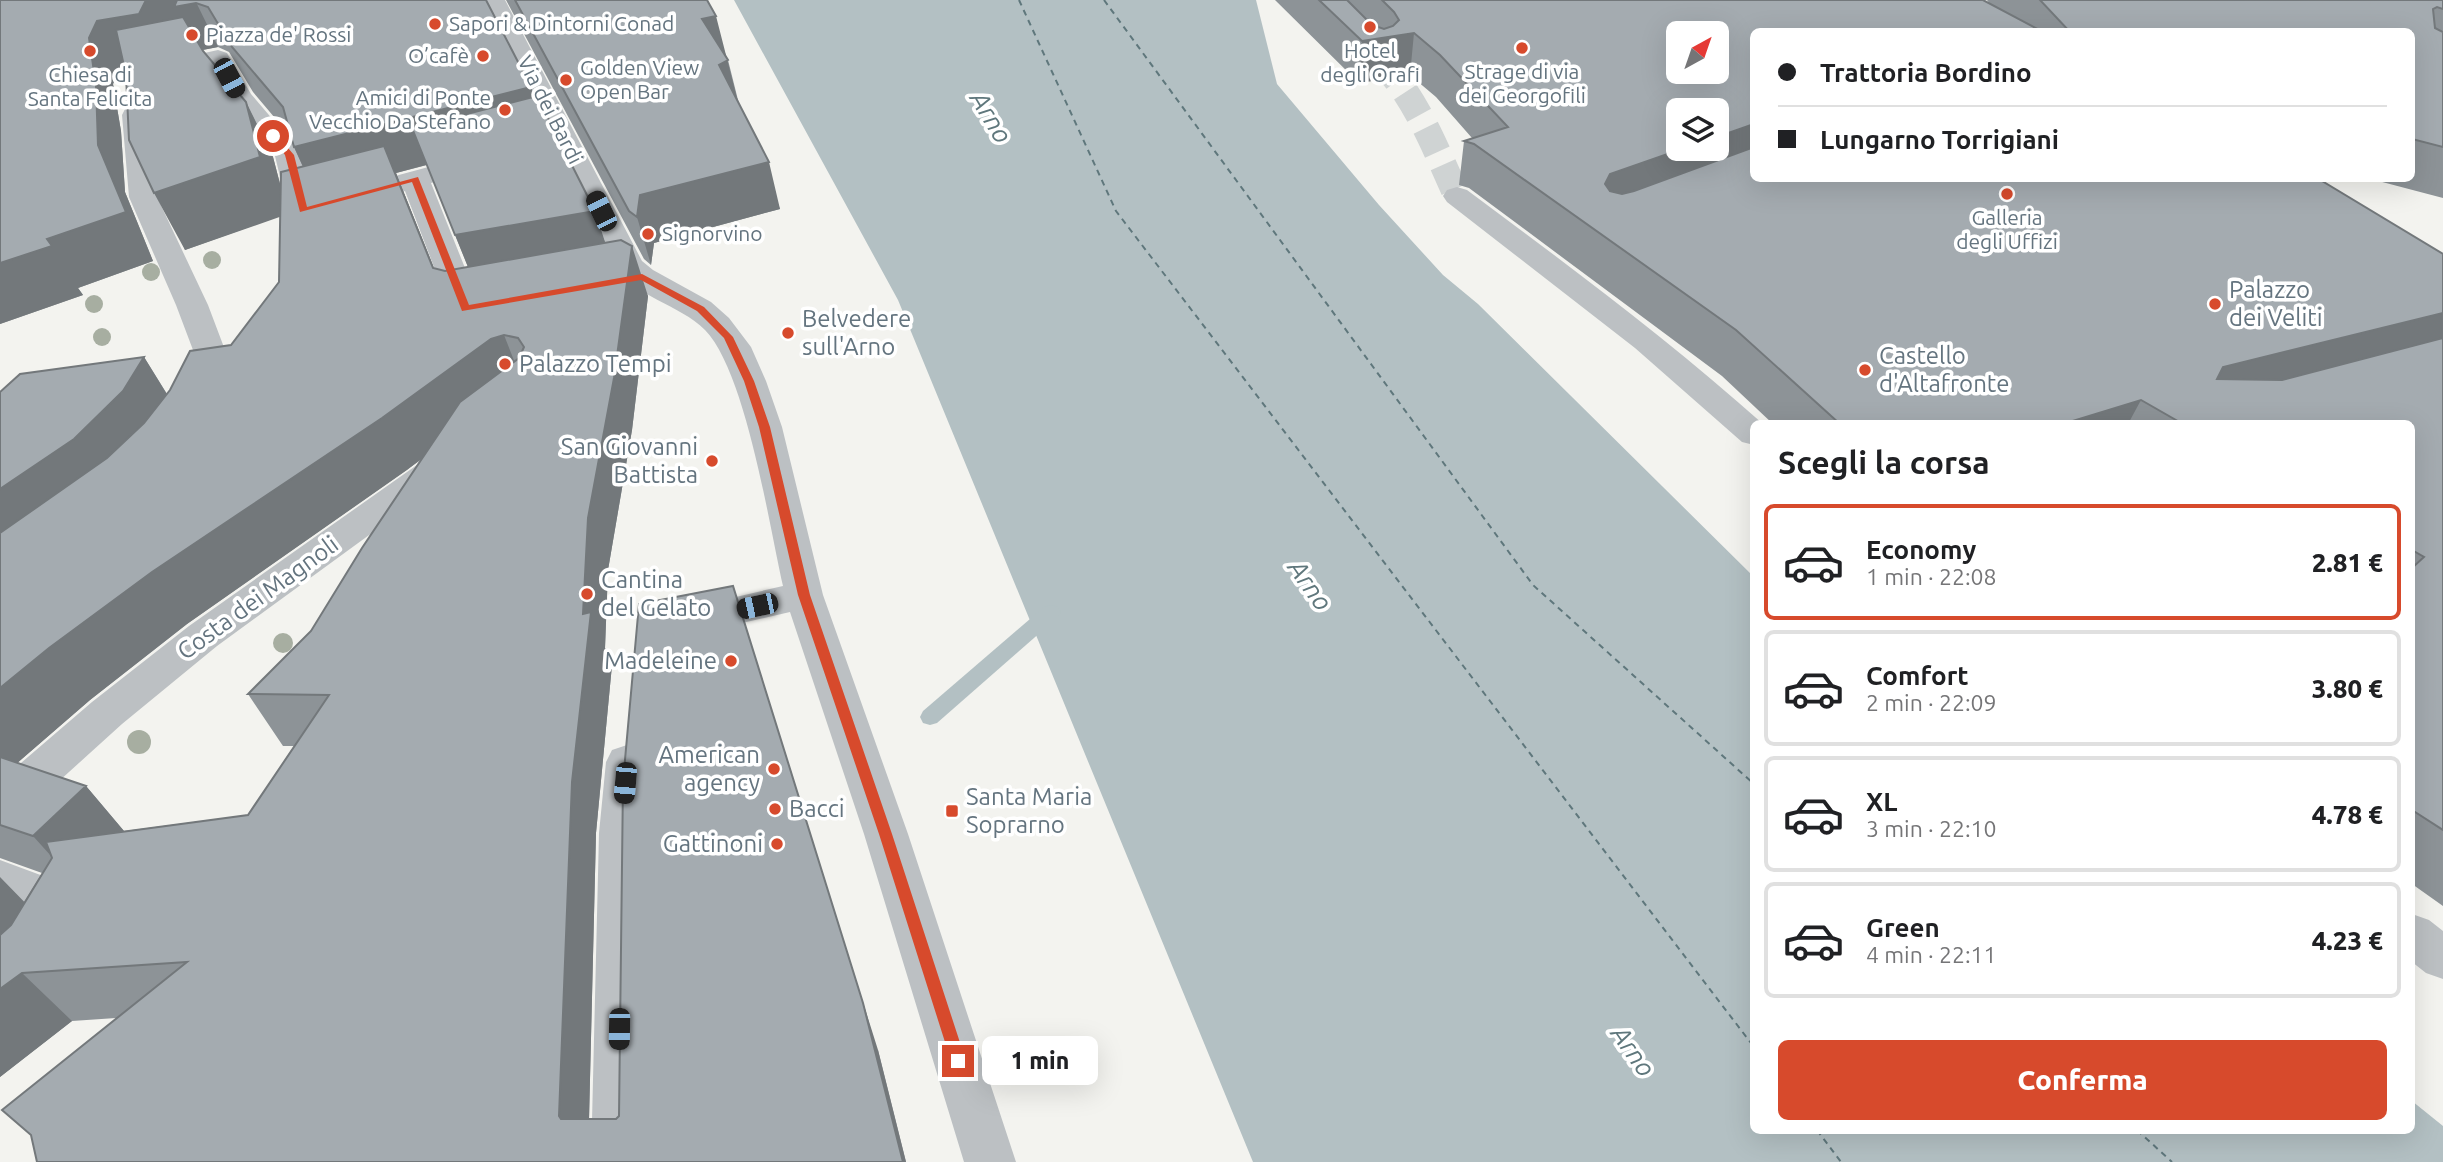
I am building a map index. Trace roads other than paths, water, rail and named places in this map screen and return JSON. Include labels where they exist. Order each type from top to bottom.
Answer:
[{"type":"street","name":"Via dei Bardi","points":[[493,0],[553,142],[624,273],[700,309],[728,337],[749,381],[765,427],[804,595]]},
{"type":"street","points":[[175,66],[187,38]]},
{"type":"street","points":[[186,430],[200,402],[210,364],[209,349],[143,197],[138,130],[128,81],[175,66],[219,58],[240,97],[289,155],[303,210],[502,155]]},
{"type":"street","points":[[415,178],[466,309],[504,302]]},
{"type":"street","points":[[1457,197],[1633,328],[1694,378],[1750,430]]},
{"type":"street","name":"Costa dei Magnoli","points":[[0,807],[107,713],[203,636],[463,448]]},
{"type":"street","points":[[651,629],[804,595],[886,834],[990,1162]]},
{"type":"street","points":[[617,1162],[621,833],[630,726]]},
{"type":"street","points":[[0,878],[74,907],[48,947]]},
{"type":"street","points":[[2415,937],[2443,958]]},
{"type":"water","name":"Arno","points":[[734,0],[1256,0],[1277,84],[1379,205],[1443,275],[1478,304],[1750,573],[1750,1134],[2415,1134],[2415,1103],[2443,1126],[2443,1162],[1253,1162],[898,300]]},
{"type":"waterway","points":[[930,717],[1051,612]]},
{"type":"tunnel","points":[[1380,60],[1415,108],[1457,196]]},
{"type":"place","name":"Sapori & Dintorni Conad","points":[[435,24]]},
{"type":"place","name":"Hotel degli Orafi","points":[[1370,27]]},
{"type":"place","name":"Piazza de' Rossi","points":[[192,35]]},
{"type":"place","name":"Strage di via dei Georgofili","points":[[1522,48]]},
{"type":"place","name":"Chiesa di Santa Felicita","points":[[90,51]]},
{"type":"place","name":"O’cafè","points":[[483,56]]},
{"type":"place","name":"Golden View Open Bar","points":[[566,80]]},
{"type":"place","name":"Amici di Ponte Vecchio Da Stefano","points":[[505,110]]},
{"type":"place","name":"Galleria degli Uffizi","points":[[2007,194]]},
{"type":"place","name":"Signorvino","points":[[648,234]]},
{"type":"place","name":"Palazzo dei Veliti","points":[[2215,304]]},
{"type":"place","name":"Belvedere sull'Arno","points":[[788,333]]},
{"type":"place","name":"Palazzo Tempi","points":[[505,364]]},
{"type":"place","name":"Castello d'Altafronte","points":[[1865,370]]},
{"type":"place","name":"San Giovanni Battista","points":[[712,461]]},
{"type":"place","name":"Cantina del Gelato","points":[[587,594]]},
{"type":"place","name":"Madeleine","points":[[731,661]]},
{"type":"place","name":"American agency","points":[[774,769]]},
{"type":"place","name":"Bacci","points":[[775,809]]},
{"type":"place","name":"Santa Maria Soprarno","points":[[952,811]]},
{"type":"place","name":"Gattinoni","points":[[777,844]]}]
